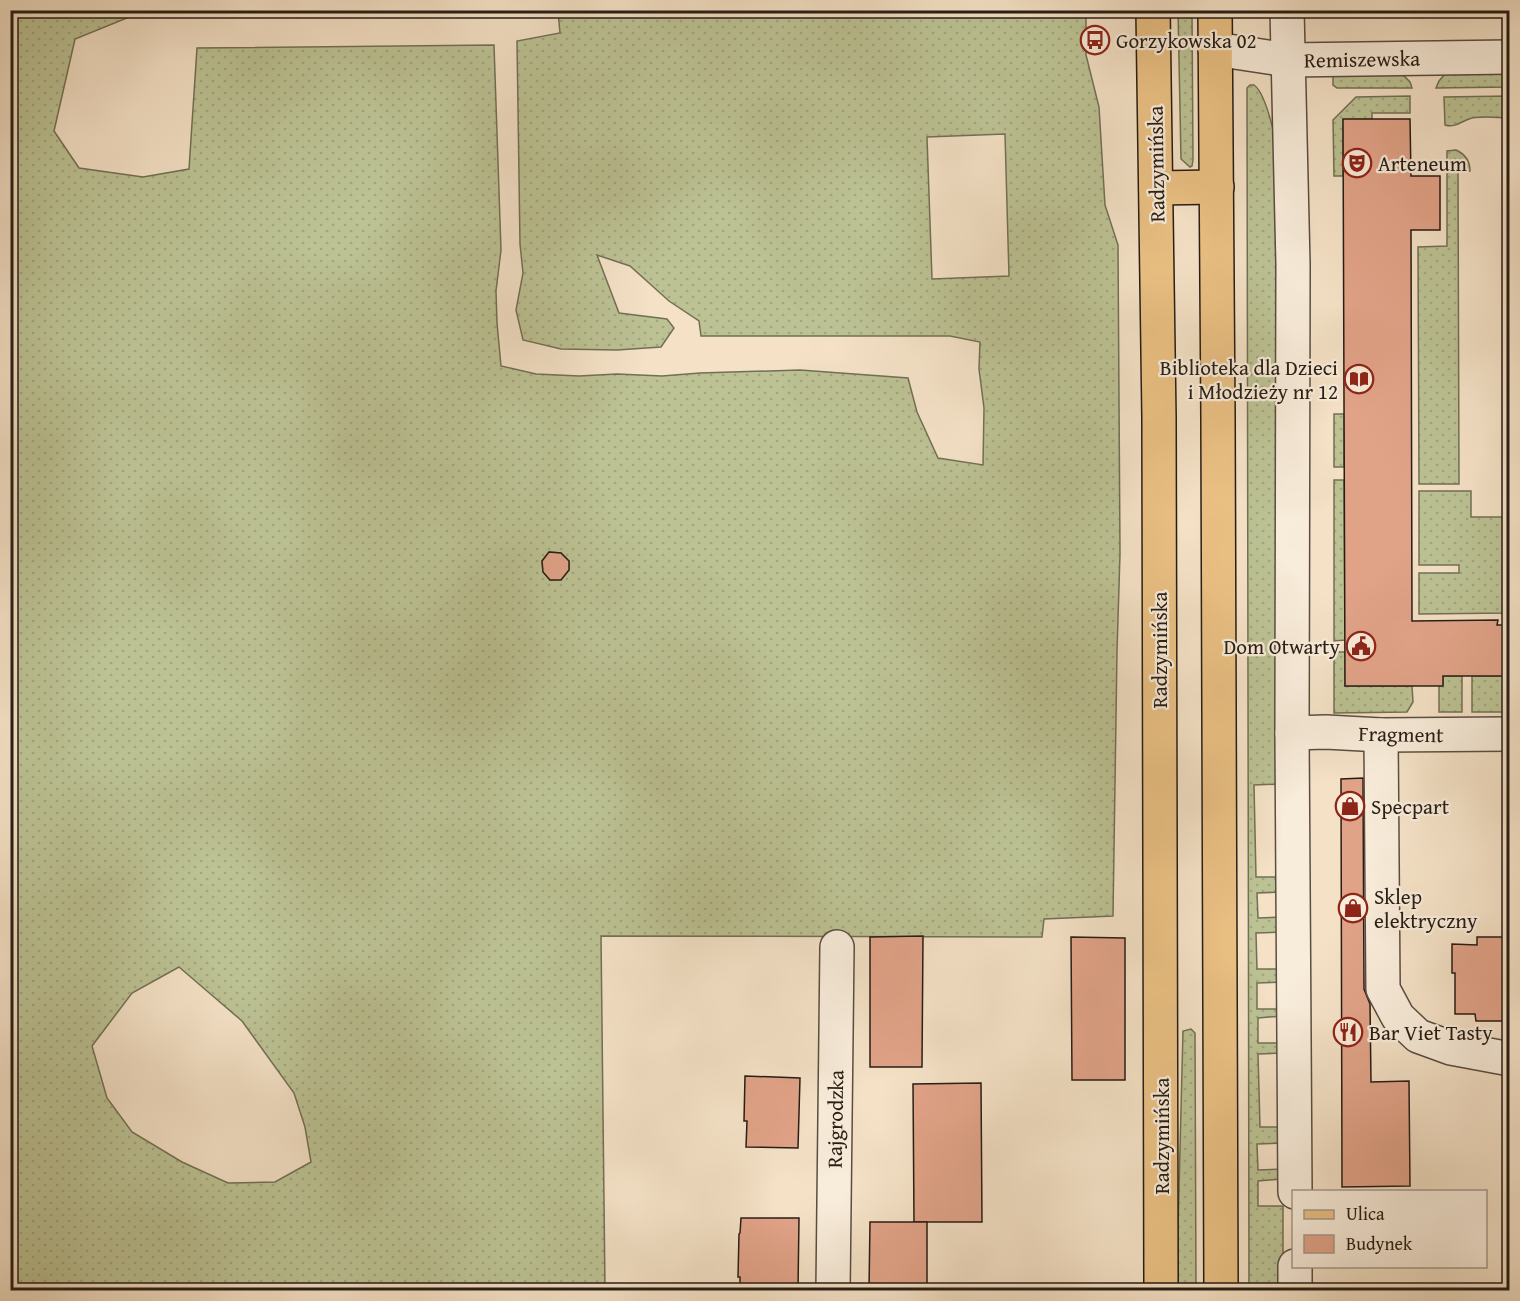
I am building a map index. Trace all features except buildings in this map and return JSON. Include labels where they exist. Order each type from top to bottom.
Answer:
[{"type":"main road","name":"Radzymińska","points":[[1153,10],[1159,418],[1161,1290]]},
{"type":"main road","points":[[1215,10],[1221,1290]]},
{"type":"main road","points":[[1156,188],[1216,187]]},
{"type":"street","points":[[1287,10],[1293,264],[1292,733],[1295,1190]]},
{"type":"street","name":"Remiszewska","points":[[1215,49],[1288,60],[1509,57]]},
{"type":"street","name":"Fragment","points":[[1292,733],[1509,734]]},
{"type":"street","points":[[1381,735],[1383,989],[1398,1017],[1418,1035],[1451,1048],[1509,1059]]},
{"type":"street","name":"Rajgrodzka","points":[[833,1290],[837,947]]},
{"type":"street","points":[[1295,1268],[1295,1290]]},
{"type":"green space","points":[[10,11],[144,11],[75,39],[54,131],[79,168],[143,177],[189,169],[197,48],[494,45],[501,250],[496,291],[501,366],[536,374],[579,376],[617,374],[662,376],[800,370],[908,378],[917,412],[938,458],[983,465],[984,408],[979,369],[980,342],[950,336],[701,336],[699,321],[669,301],[630,266],[597,255],[619,313],[667,319],[674,328],[661,347],[617,350],[561,349],[523,340],[516,310],[523,273],[520,244],[517,41],[560,33],[558,11],[1086,11],[1086,55],[1099,107],[1105,205],[1118,245],[1120,554],[1113,916],[1044,919],[1042,937],[601,936],[605,1290],[11,1290]],"holes":[[[1005,134],[1009,276],[932,279],[927,137]],[[549,552],[561,553],[569,561],[569,570],[561,579],[550,580],[543,572],[542,561]],[[179,967],[242,1021],[294,1093],[305,1127],[311,1162],[275,1182],[228,1183],[182,1162],[132,1132],[107,1098],[92,1046],[132,993]]]},
{"type":"green space","points":[[144,11],[241,11],[198,14]]},
{"type":"green space","points":[[1178,11],[1192,11],[1193,160],[1190,167],[1181,159]]},
{"type":"green space","points":[[1509,69],[1509,87],[1436,88],[1446,73]]},
{"type":"green space","points":[[1333,70],[1400,72],[1410,82],[1412,88],[1337,88],[1333,85]]},
{"type":"green space","points":[[1254,85],[1262,97],[1278,152],[1280,784],[1254,785],[1256,877],[1281,877],[1281,892],[1257,893],[1258,918],[1282,917],[1282,932],[1256,933],[1257,969],[1283,969],[1283,982],[1257,983],[1257,1009],[1283,1009],[1282,1016],[1258,1018],[1258,1043],[1283,1043],[1281,1053],[1258,1054],[1260,1127],[1283,1127],[1283,1143],[1257,1144],[1258,1170],[1283,1169],[1282,1179],[1258,1181],[1258,1206],[1283,1206],[1283,1290],[1249,1290],[1247,88]]},
{"type":"green space","points":[[1410,96],[1410,113],[1372,113],[1372,119],[1343,120],[1343,176],[1334,176],[1333,120],[1356,97]]},
{"type":"green space","points":[[1509,96],[1509,118],[1478,117],[1455,125],[1445,125],[1444,97]]},
{"type":"green space","points":[[1456,150],[1466,158],[1470,171],[1458,171],[1459,484],[1419,484],[1418,247],[1447,246],[1447,151]]},
{"type":"green space","points":[[1334,414],[1344,414],[1344,467],[1334,467]]},
{"type":"green space","points":[[1334,480],[1344,480],[1345,640],[1334,641]]},
{"type":"green space","points":[[1419,491],[1471,491],[1471,517],[1509,517],[1509,613],[1419,614],[1419,573],[1459,573],[1459,565],[1419,565]]},
{"type":"green space","points":[[1334,652],[1345,652],[1345,686],[1412,686],[1413,702],[1407,712],[1334,713]]},
{"type":"green space","points":[[1443,676],[1462,676],[1462,712],[1439,712],[1439,686],[1443,685]]},
{"type":"green space","points":[[1472,676],[1509,676],[1509,712],[1472,712]]},
{"type":"green space","points":[[1191,1029],[1195,1033],[1196,1290],[1178,1290],[1183,1031]]},
{"type":"place","name":"Gorzykowska 02","points":[[1095,40]]},
{"type":"place","name":"Arteneum","points":[[1357,163]]},
{"type":"place","name":"Biblioteka dla Dzieci i Młodzieży nr 12","points":[[1359,379]]},
{"type":"place","name":"Dom Otwarty","points":[[1361,646]]},
{"type":"place","name":"Specpart","points":[[1350,806]]},
{"type":"place","name":"Sklep elektryczny","points":[[1353,908]]},
{"type":"place","name":"Bar Viet Tasty","points":[[1348,1032]]}]
